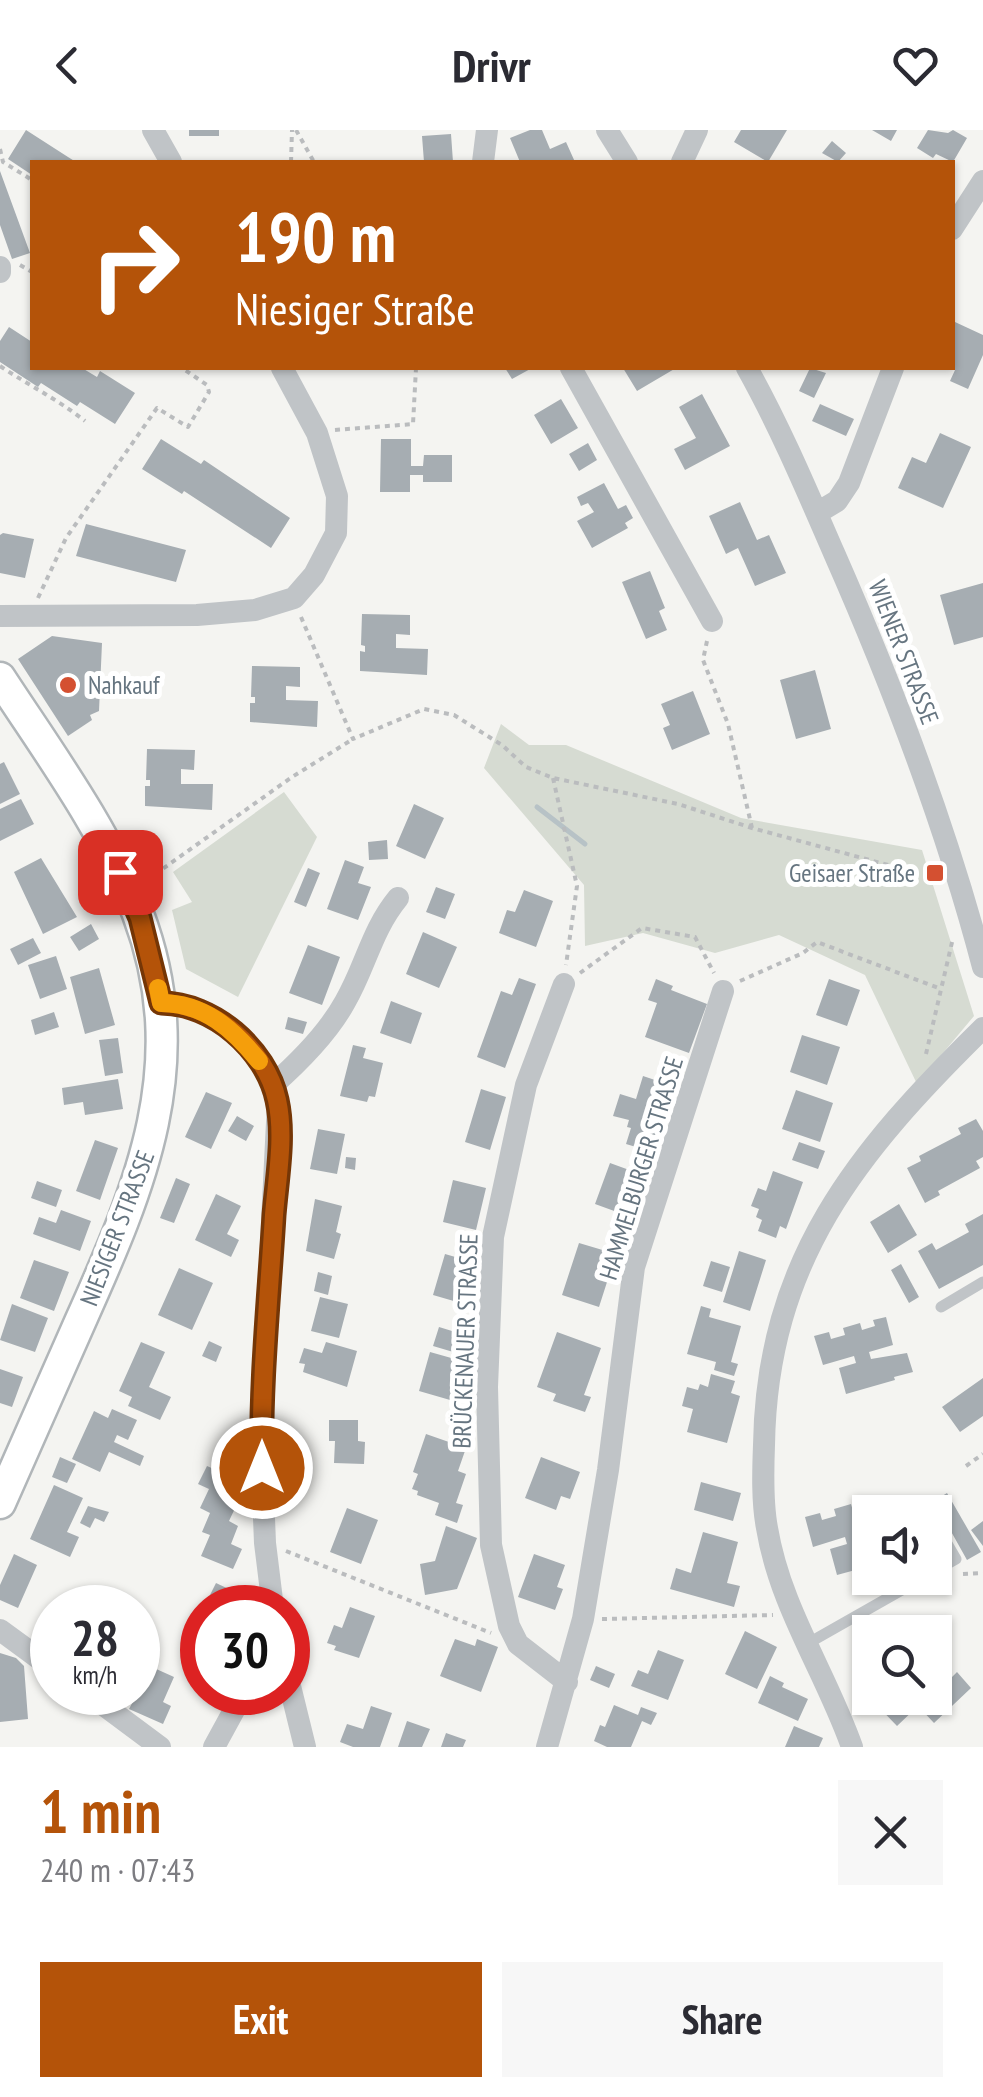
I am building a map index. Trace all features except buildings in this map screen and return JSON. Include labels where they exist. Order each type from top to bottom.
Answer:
[{"type":"main road","name":"NIESIGER STRASSE","points":[[0,678],[110,852],[144,934],[161,1003],[160,1075],[144,1167],[101,1275],[0,1502]]},
{"type":"street","points":[[153,130],[169,160]]},
{"type":"street","points":[[483,160],[487,130]]},
{"type":"street","points":[[607,130],[626,160]]},
{"type":"street","points":[[683,160],[697,130]]},
{"type":"street","points":[[955,225],[983,181]]},
{"type":"street","points":[[0,616],[197,615],[255,610],[294,598],[314,575],[336,533],[337,496],[317,433],[283,370]]},
{"type":"street","points":[[572,370],[712,621]]},
{"type":"street","name":"WIENER STRASSE","points":[[748,370],[816,513],[896,704],[954,867],[983,968]]},
{"type":"street","points":[[816,513],[837,501],[848,483],[892,370]]},
{"type":"street","points":[[273,1085],[298,1063],[345,1004],[380,920],[398,898]]},
{"type":"street","name":"BRÜCKENAUER STRASSE","points":[[518,1644],[509,1626],[490,1545],[487,1387],[493,1236],[526,1085],[564,984]]},
{"type":"street","name":"HAMMELBURGER STRASSE","points":[[547,1747],[583,1619],[608,1470],[634,1267],[733,985]]},
{"type":"street","points":[[161,1003],[196,1008],[223,1024],[248,1048],[273,1085],[278,1102],[263,1379],[262,1460],[271,1585]]},
{"type":"street","points":[[852,1747],[793,1615],[766,1528],[765,1397],[779,1327],[804,1253],[857,1167],[917,1093],[983,1028]]},
{"type":"street","points":[[0,1630],[30,1652]]},
{"type":"street","points":[[518,1644],[567,1682]]},
{"type":"street","points":[[117,1715],[160,1747]]},
{"type":"street","points":[[214,1747],[231,1715]]},
{"type":"street","points":[[298,1715],[306,1747]]},
{"type":"lane","points":[[941,1307],[983,1282]]},
{"type":"lane","points":[[805,1645],[893,1595]]},
{"type":"path","points":[[291,160],[294,130]]},
{"type":"path","points":[[294,130],[313,160]]},
{"type":"path","points":[[0,149],[3,162],[30,179]]},
{"type":"path","points":[[0,366],[40,393],[50,394],[85,420]]},
{"type":"path","points":[[30,616],[66,538],[158,408],[188,427],[210,392],[207,385],[185,370]]},
{"type":"path","points":[[317,433],[358,426],[413,424],[416,370]]},
{"type":"path","points":[[294,598],[354,739]]},
{"type":"path","points":[[712,621],[702,660],[728,724],[752,828]]},
{"type":"path","points":[[130,893],[292,777],[354,739],[424,709],[454,715],[502,745],[526,767],[553,778],[678,804],[899,868]]},
{"type":"path","points":[[553,778],[577,886],[564,984]]},
{"type":"path","points":[[564,984],[642,928],[695,938],[733,985],[804,954],[816,942],[941,989]]},
{"type":"path","points":[[917,1093],[950,940]]},
{"type":"path","points":[[966,1466],[983,1454]]},
{"type":"path","points":[[266,1543],[518,1644]]},
{"type":"path","points":[[583,1619],[793,1615]]},
{"type":"shaded area","points":[[501,724],[529,745],[566,745],[741,818],[922,850],[974,1016],[917,1084],[865,975],[779,935],[715,953],[643,933],[585,946],[584,885],[484,768]]},
{"type":"shaded area","points":[[284,792],[317,837],[238,997],[186,969],[172,910],[192,902],[173,872]]},
{"type":"waterway","points":[[537,807],[585,844]]},
{"type":"slow traffic","points":[[158,988],[161,1003],[176,1003],[210,1015],[236,1034],[259,1061]]},
{"type":"place","name":"Nahkauf","points":[[68,685]]},
{"type":"place","name":"Geisaer Straße","points":[[935,873]]},
{"type":"route","points":[[120,872],[140,918],[161,1003],[196,1008],[236,1034],[264,1068],[278,1102],[262,1468]]}]
